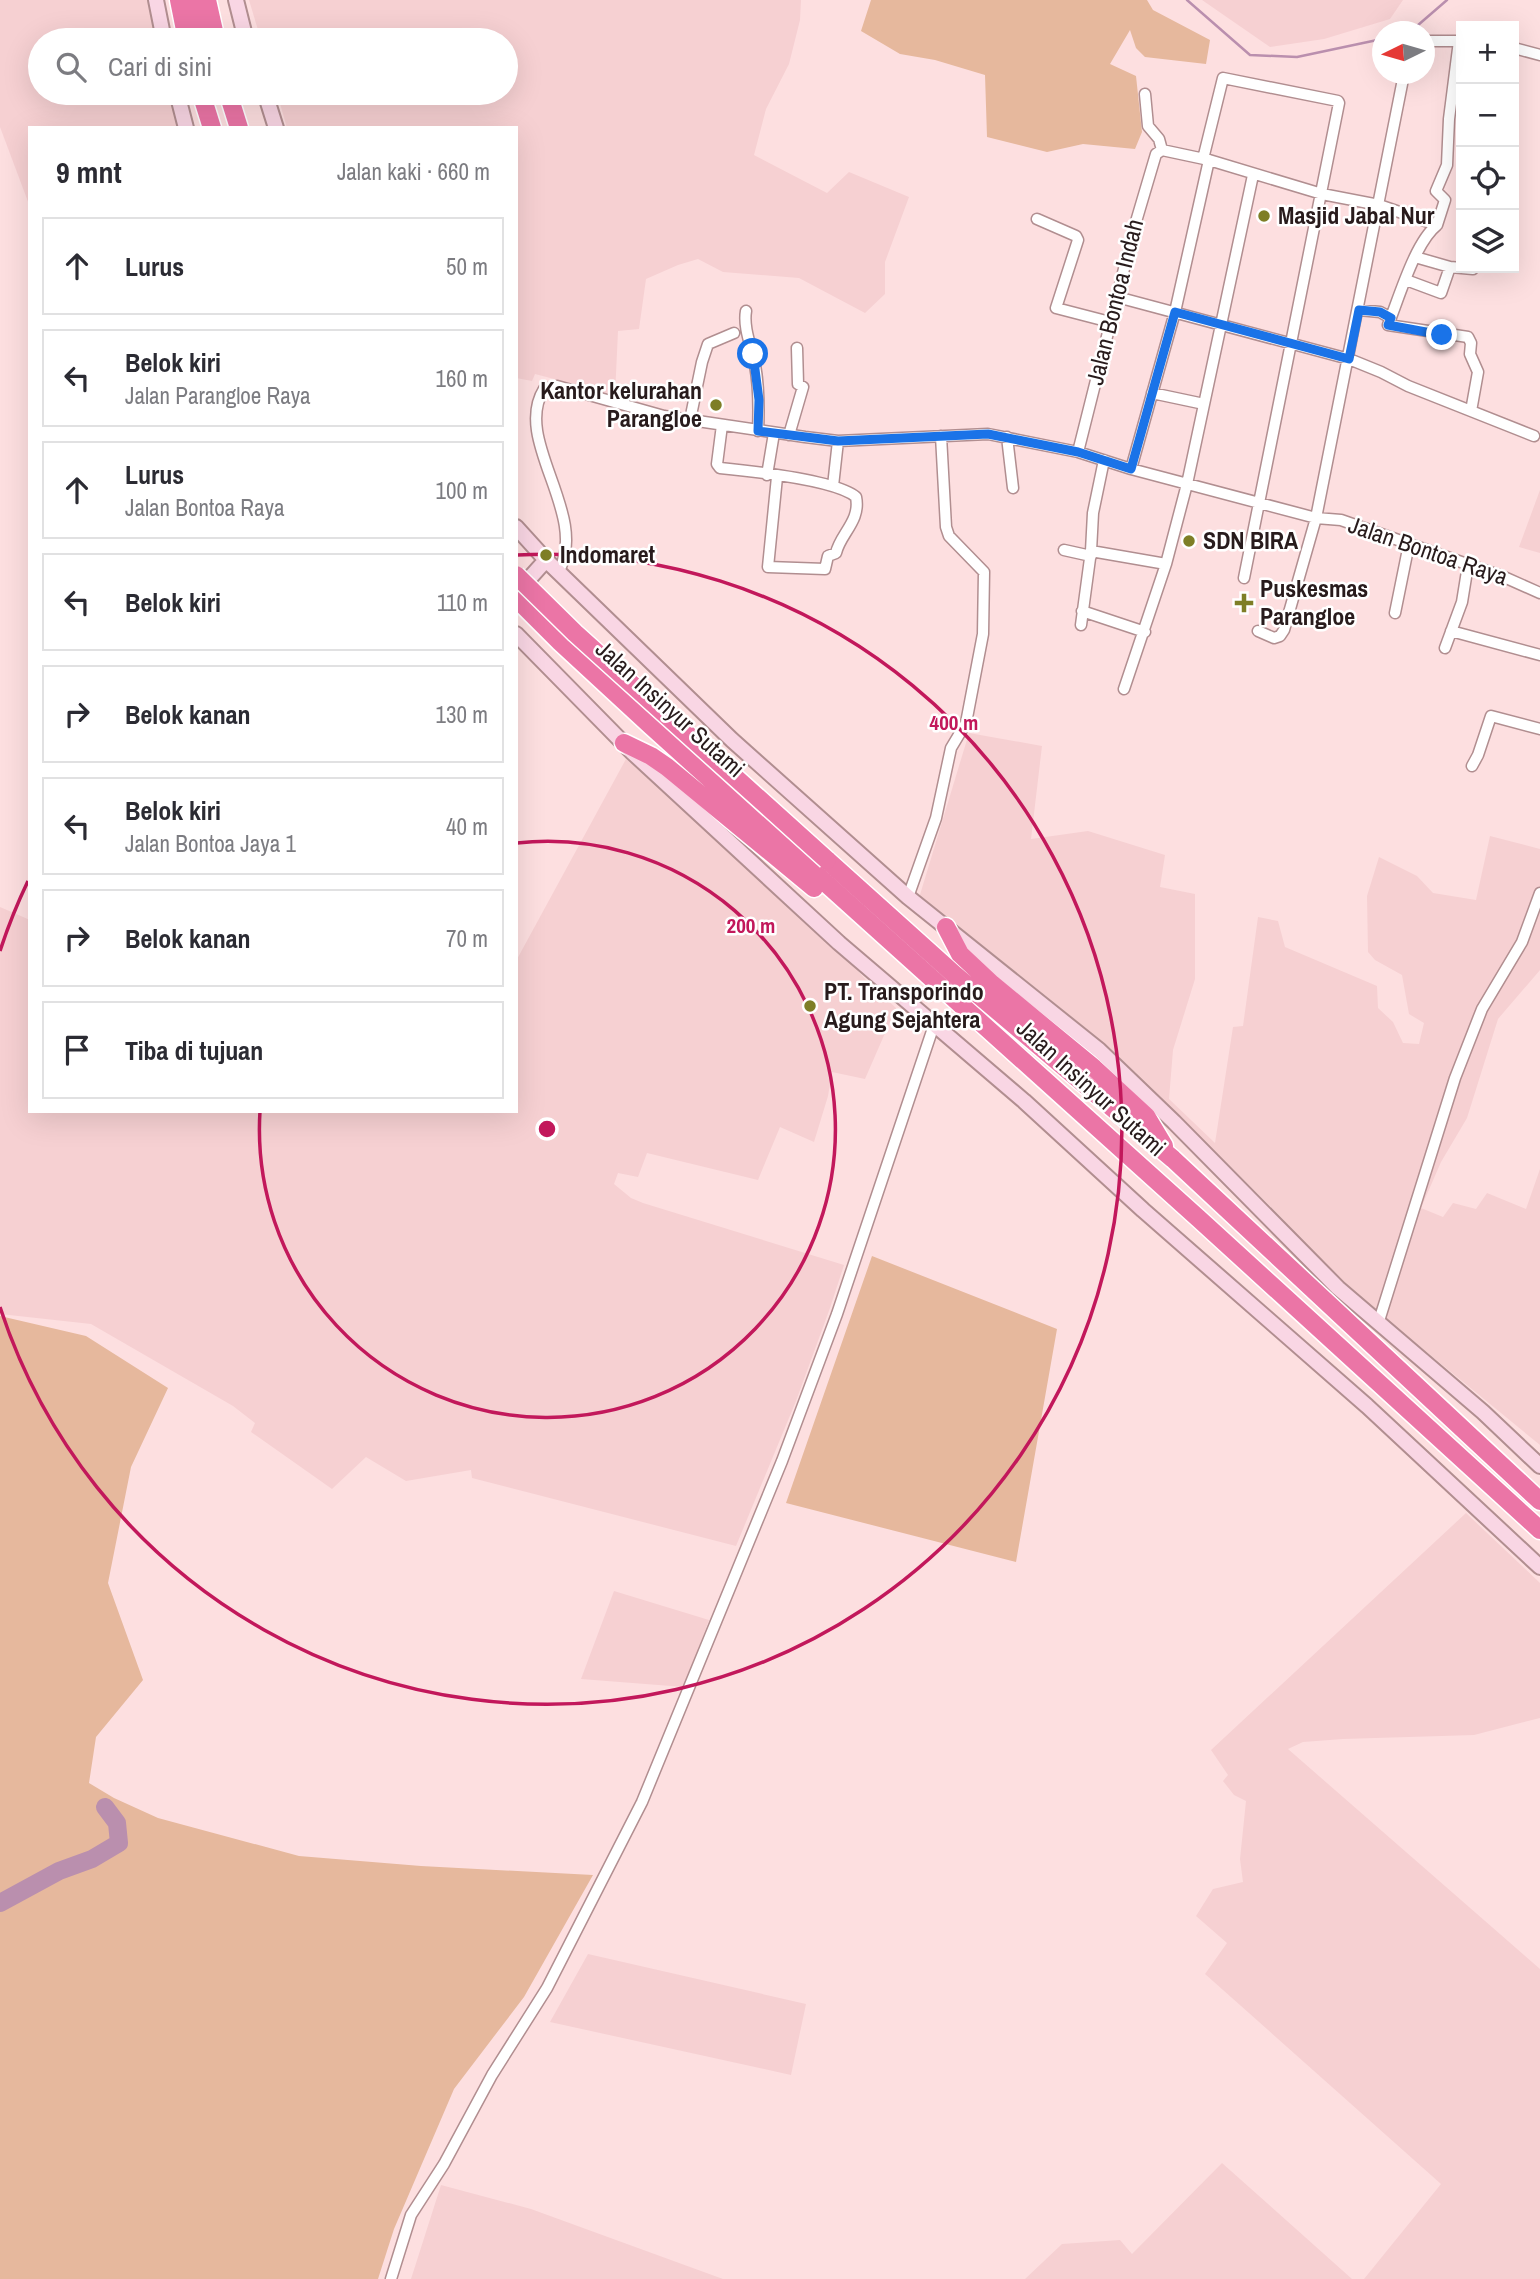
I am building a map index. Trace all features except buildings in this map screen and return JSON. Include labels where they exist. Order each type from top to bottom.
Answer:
[{"type":"highway","points":[[179,0],[185,28]]},
{"type":"highway","points":[[191,0],[198,28]]},
{"type":"highway","points":[[207,0],[213,28]]},
{"type":"highway","points":[[205,105],[211,126]]},
{"type":"highway","points":[[219,105],[225,126]]},
{"type":"highway","points":[[232,105],[238,126]]},
{"type":"highway","name":"Jalan Insinyur Sutami","points":[[518,577],[821,867],[884,935],[1540,1530]]},
{"type":"highway","name":"Jalan Insinyur Sutami","points":[[518,598],[560,642],[821,867],[955,975],[1173,1159],[1540,1500]]},
{"type":"highway","points":[[624,743],[659,761],[841,909],[884,935]]},
{"type":"highway","points":[[946,927],[960,954],[1146,1116],[1173,1159]]},
{"type":"street","points":[[156,0],[162,28]]},
{"type":"street","points":[[236,0],[243,28]]},
{"type":"street","points":[[1435,41],[1456,41]]},
{"type":"street","points":[[1519,49],[1540,55]]},
{"type":"street","points":[[1456,69],[1449,119],[1447,164],[1436,192],[1445,200],[1437,225],[1431,230],[1415,257],[1388,325],[1468,337],[1471,343],[1470,354],[1478,372],[1471,411]]},
{"type":"street","points":[[1131,469],[1175,312],[1224,78],[1338,100],[1322,194],[1244,578]]},
{"type":"street","points":[[1258,631],[1274,638],[1280,636],[1284,630],[1316,518],[1402,84]]},
{"type":"street","points":[[1145,94],[1149,126],[1159,139],[1159,152],[1206,160],[1322,194],[1379,205],[1437,225]]},
{"type":"street","points":[[180,105],[185,126]]},
{"type":"street","points":[[269,105],[275,126]]},
{"type":"street","name":"Jalan Bontoa Indah","points":[[1078,452],[1135,225],[1159,152]]},
{"type":"street","points":[[1124,689],[1166,564],[1187,484],[1252,175]]},
{"type":"street","points":[[1037,219],[1076,236],[1079,240],[1056,307],[1110,321]]},
{"type":"street","points":[[1415,257],[1456,268]]},
{"type":"street","points":[[1406,280],[1441,293],[1450,267]]},
{"type":"street","points":[[1117,297],[1349,359],[1534,436]]},
{"type":"street","points":[[1359,310],[1380,312],[1391,318]]},
{"type":"street","points":[[746,311],[745,320],[759,400],[758,431]]},
{"type":"street","points":[[690,420],[708,344],[734,333]]},
{"type":"street","points":[[789,435],[803,387],[798,384],[797,348]]},
{"type":"street","name":"Jalan Bontoa Raya","points":[[559,571],[567,554],[565,526],[537,431],[535,412],[544,389],[557,386],[664,416],[838,441],[988,434],[1007,437],[1078,452],[1131,469],[1316,518],[1341,520],[1540,593]]},
{"type":"street","points":[[1152,393],[1204,404]]},
{"type":"street","points":[[722,425],[717,466],[772,476],[833,486],[854,494],[858,500],[849,531],[837,547],[836,553],[828,556],[825,569],[768,567],[772,476],[774,433]]},
{"type":"street","points":[[908,897],[934,825],[951,748],[966,723],[984,622],[984,572],[953,542],[946,527],[941,436]]},
{"type":"street","points":[[1007,437],[1013,488]]},
{"type":"street","points":[[833,486],[838,441]]},
{"type":"street","points":[[1081,625],[1091,553],[1093,513],[1104,460]]},
{"type":"street","points":[[518,529],[545,559],[732,740],[908,897],[1108,1058],[1338,1289],[1483,1412],[1540,1466]]},
{"type":"street","points":[[1395,614],[1409,544]]},
{"type":"street","points":[[1064,550],[1166,564]]},
{"type":"street","points":[[518,593],[545,559]]},
{"type":"street","points":[[1445,648],[1462,603],[1468,565]]},
{"type":"street","points":[[1082,611],[1145,632]]},
{"type":"street","points":[[1451,631],[1540,655]]},
{"type":"street","points":[[518,636],[624,743],[839,943],[1024,1101],[1153,1219],[1367,1406],[1540,1567]]},
{"type":"street","points":[[1472,766],[1490,716],[1540,729]]},
{"type":"street","points":[[1378,1324],[1455,1078],[1482,1009],[1521,942],[1540,893]]},
{"type":"street","points":[[391,2279],[411,2215],[444,2164],[492,2075],[547,1989],[642,1801],[810,1387],[934,1025]]},
{"type":"shaded area","points":[[0,0],[151,0],[158,28],[28,28],[28,105],[176,105],[181,126],[28,126],[28,202],[0,127]]},
{"type":"shaded area","points":[[249,0],[801,0],[800,20],[789,64],[766,109],[754,155],[827,193],[849,172],[909,197],[885,262],[885,294],[865,313],[799,278],[723,272],[698,259],[646,279],[639,329],[618,331],[615,395],[535,374],[532,381],[518,378],[518,126],[286,126],[280,105],[518,105],[518,28],[257,28]]},
{"type":"shaded area","points":[[871,0],[1147,0],[1153,10],[1210,40],[1206,64],[1145,57],[1136,48],[1130,30],[1110,64],[1136,76],[1142,132],[1135,149],[1083,144],[1047,152],[987,137],[985,75],[935,60],[900,54],[861,31]]},
{"type":"shaded area","points":[[1202,0],[1403,0],[1390,19],[1372,21],[1372,24],[1324,39],[1270,47]]},
{"type":"shaded area","points":[[1540,490],[1540,553],[1519,547]]},
{"type":"shaded area","points":[[969,733],[1042,746],[1031,839],[1088,831],[1165,855],[1160,887],[1195,894],[1195,979],[1173,1050],[1169,1099],[1215,1143],[1233,1027],[1243,1026],[1258,917],[1278,921],[1285,947],[1377,986],[1378,1008],[1393,1022],[1403,1043],[1419,1044],[1424,1023],[1409,1014],[1402,975],[1375,960],[1368,952],[1367,896],[1379,857],[1417,876],[1433,893],[1476,900],[1490,836],[1540,849],[1540,970],[1498,1019],[1467,1118],[1441,1162],[1421,1208],[1443,1217],[1453,1203],[1476,1209],[1487,1193],[1526,1209],[1540,1169],[1540,1445],[1340,1281],[1279,1215],[1109,1047],[919,898]]},
{"type":"shaded area","points":[[626,759],[831,942],[896,1008],[865,1079],[832,1072],[828,1096],[814,1142],[780,1127],[758,1180],[647,1153],[638,1177],[618,1173],[614,1184],[631,1198],[643,1203],[844,1265],[796,1401],[736,1546],[472,1478],[471,1470],[406,1481],[366,1457],[332,1489],[251,1432],[255,1423],[233,1406],[91,1324],[0,1314],[0,907],[28,919],[28,1113],[518,1113],[518,957]]},
{"type":"shaded area","points":[[872,1256],[1057,1329],[1016,1562],[786,1503]]},
{"type":"shaded area","points":[[0,1316],[86,1336],[168,1388],[131,1467],[108,1583],[143,1680],[96,1737],[89,1783],[158,1818],[299,1856],[421,1866],[593,1875],[524,1997],[454,2089],[394,2229],[378,2279],[0,2279]]},
{"type":"shaded area","points":[[1466,1513],[1540,1583],[1540,1718],[1474,1735],[1303,1742],[1288,1749],[1540,1969],[1540,2279],[1364,2279],[1441,2184],[1205,1974],[1227,1943],[1196,1916],[1213,1889],[1243,1882],[1240,1859],[1246,1801],[1234,1795],[1223,1781],[1228,1775],[1211,1750]]},
{"type":"shaded area","points":[[614,1591],[709,1620],[684,1687],[581,1679]]},
{"type":"shaded area","points":[[588,1954],[806,2004],[791,2075],[550,2022]]},
{"type":"shaded area","points":[[1222,2163],[1352,2279],[1025,2279],[1062,2244],[1120,2240],[1132,2254]]},
{"type":"shaded area","points":[[441,2185],[531,2209],[723,2279],[411,2279]]},
{"type":"waterway","points":[[1187,0],[1250,55],[1297,57],[1372,41]]},
{"type":"waterway","points":[[1423,21],[1447,0]]},
{"type":"waterway","points":[[0,1903],[59,1871],[92,1859],[119,1843],[117,1823],[105,1807]]},
{"type":"place","name":"Masjid Jabal Nur","points":[[1264,216]]},
{"type":"place","name":"Kantor kelurahan Parangloe","points":[[716,405]]},
{"type":"place","name":"SDN BIRA","points":[[1189,541]]},
{"type":"place","name":"Indomaret","points":[[546,555]]},
{"type":"place","name":"Puskesmas Parangloe","points":[[1244,603]]},
{"type":"place","name":"PT. Transporindo Agung Sejahtera","points":[[810,1006]]},
{"type":"route","points":[[753,354],[759,400],[758,431],[838,441],[988,434],[1078,452],[1131,469],[1175,312],[1349,359],[1359,310],[1380,312],[1391,318],[1388,325],[1442,335]]}]
